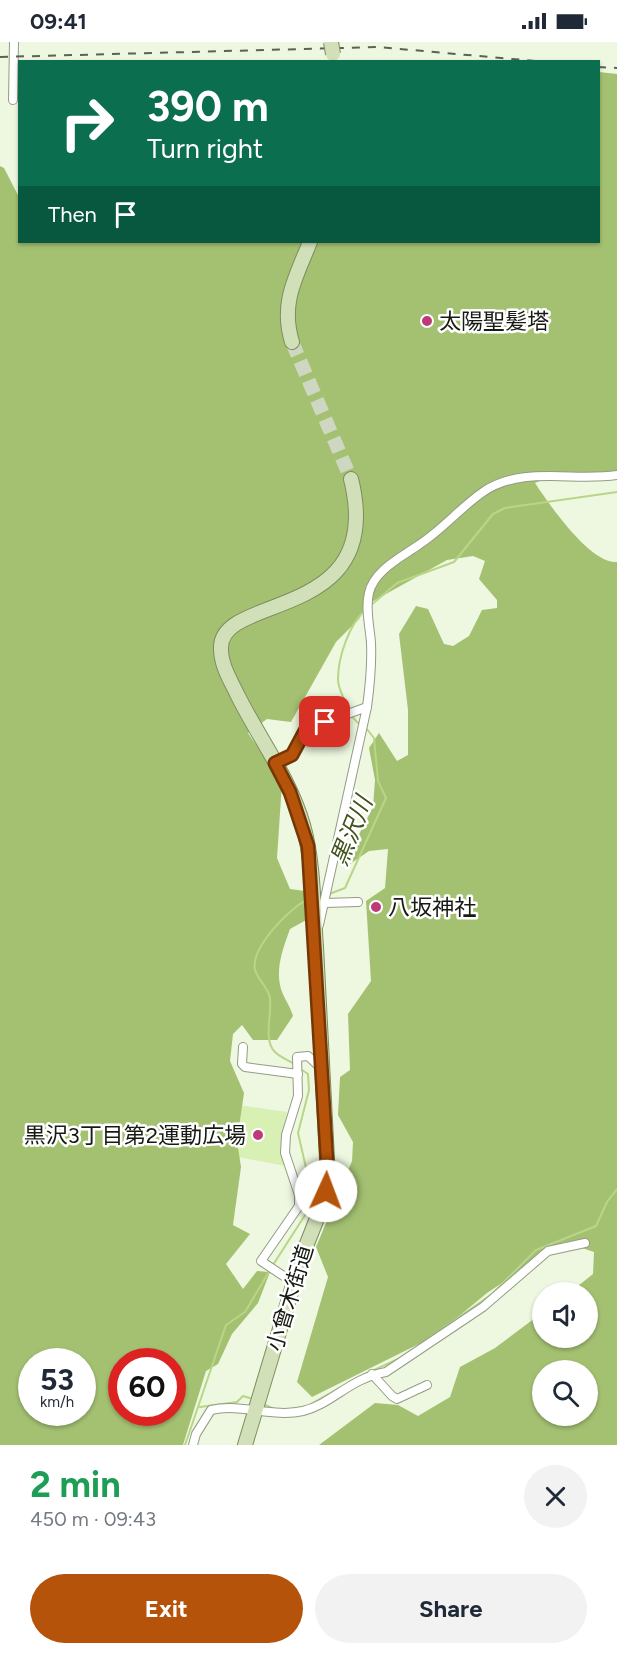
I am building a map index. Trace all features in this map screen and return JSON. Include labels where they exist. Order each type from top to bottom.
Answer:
[{"type":"main road","points":[[292,342],[287,325],[288,300],[310,243]]},
{"type":"main road","name":"小曾木街道","points":[[245,1445],[294,1283],[323,1203],[328,1178],[315,939],[321,897],[303,823],[275,763],[228,676],[220,647],[223,636],[238,621],[304,597],[333,576],[350,549],[356,528],[357,505],[351,478]]},
{"type":"street","points":[[13,100],[14,42]]},
{"type":"street","points":[[358,902],[321,897],[367,707],[372,675],[369,600],[375,580],[385,569],[431,537],[442,525],[483,492],[502,483],[562,475],[602,478],[617,475]]},
{"type":"street","points":[[275,763],[292,755],[306,729],[367,707]]},
{"type":"street","points":[[243,1047],[242,1064],[244,1067],[298,1073]]},
{"type":"street","points":[[294,1283],[261,1261],[299,1206],[299,1195],[287,1161],[285,1144],[298,1096],[297,1057],[308,1056],[323,1071]]},
{"type":"street","points":[[193,1445],[196,1434],[211,1410],[257,1404],[268,1413],[304,1411],[372,1374],[386,1372],[483,1306],[548,1251],[585,1242]]},
{"type":"street","points":[[372,1374],[392,1396],[397,1398],[428,1385]]},
{"type":"green space","points":[[600,72],[617,74],[617,475],[598,480],[562,472],[535,483],[560,518],[583,543],[606,560],[617,562],[617,1445],[319,1445],[375,1403],[398,1405],[418,1416],[450,1397],[460,1367],[495,1348],[532,1320],[532,1348],[598,1348],[598,1282],[583,1282],[593,1274],[594,1252],[564,1242],[487,1293],[435,1336],[312,1397],[297,1382],[328,1277],[316,1247],[352,1161],[353,1142],[338,1115],[340,1077],[350,1070],[348,1014],[371,981],[366,901],[385,888],[388,849],[369,851],[350,864],[347,858],[373,807],[375,780],[369,748],[379,733],[397,761],[408,755],[408,710],[399,634],[416,606],[428,609],[444,644],[453,646],[469,636],[482,610],[497,608],[497,600],[479,579],[485,561],[473,556],[447,560],[368,604],[359,619],[336,642],[291,722],[267,719],[248,733],[282,783],[277,858],[290,889],[305,891],[308,919],[290,929],[280,963],[281,989],[293,1016],[277,1040],[253,1040],[242,1025],[233,1034],[230,1061],[244,1093],[237,1141],[241,1167],[233,1225],[250,1234],[226,1264],[243,1289],[257,1271],[270,1272],[258,1303],[232,1334],[218,1364],[206,1371],[183,1445],[0,1445],[0,166],[4,168],[18,195],[18,243],[600,243]]},
{"type":"green space","name":"黒沢3丁目第2運動広場","points":[[238,1105],[287,1112],[282,1136],[285,1166],[238,1157],[234,1134]]},
{"type":"waterway","name":"黒沢川","points":[[370,606],[397,583],[454,562],[493,514],[505,508],[617,492]]},
{"type":"waterway","name":"黒沢川","points":[[361,725],[350,712],[340,690],[338,679],[340,661],[346,642],[354,624],[365,610]]},
{"type":"waterway","name":"黒沢川","points":[[329,894],[345,888],[386,798],[378,781],[374,738],[366,728]]},
{"type":"waterway","name":"黒沢川","points":[[294,1064],[277,1054],[271,1047],[269,1041],[270,998],[256,974],[255,961],[273,929],[292,910],[309,899]]},
{"type":"waterway","name":"黒沢川","points":[[273,1265],[307,1212],[312,1194],[298,1133],[309,1090],[308,1074],[299,1068]]},
{"type":"waterway","points":[[425,1341],[492,1294],[536,1250],[596,1226],[607,1202],[617,1189]]},
{"type":"waterway","name":"黒沢川","points":[[185,1445],[226,1325],[245,1312],[270,1270]]},
{"type":"waterway","points":[[359,1377],[398,1359]]},
{"type":"waterway","points":[[309,1405],[341,1387]]},
{"type":"waterway","points":[[200,1407],[237,1402],[243,1396],[253,1399]]},
{"type":"waterway","points":[[263,1404],[274,1409],[283,1409]]},
{"type":"tunnel","points":[[292,342],[351,479]]},
{"type":"railway","points":[[0,57],[378,47],[524,60]]},
{"type":"railway","points":[[600,67],[617,68]]},
{"type":"place","name":"太陽聖髪塔","points":[[427,321]]},
{"type":"place","name":"八坂神社","points":[[376,907]]},
{"type":"place","name":"黒沢3丁目第2運動広場","points":[[258,1135]]},
{"type":"route","points":[[325,722],[306,729],[300,736],[292,755],[275,763],[303,823],[308,846],[323,1071],[328,1178],[326,1191]]}]
